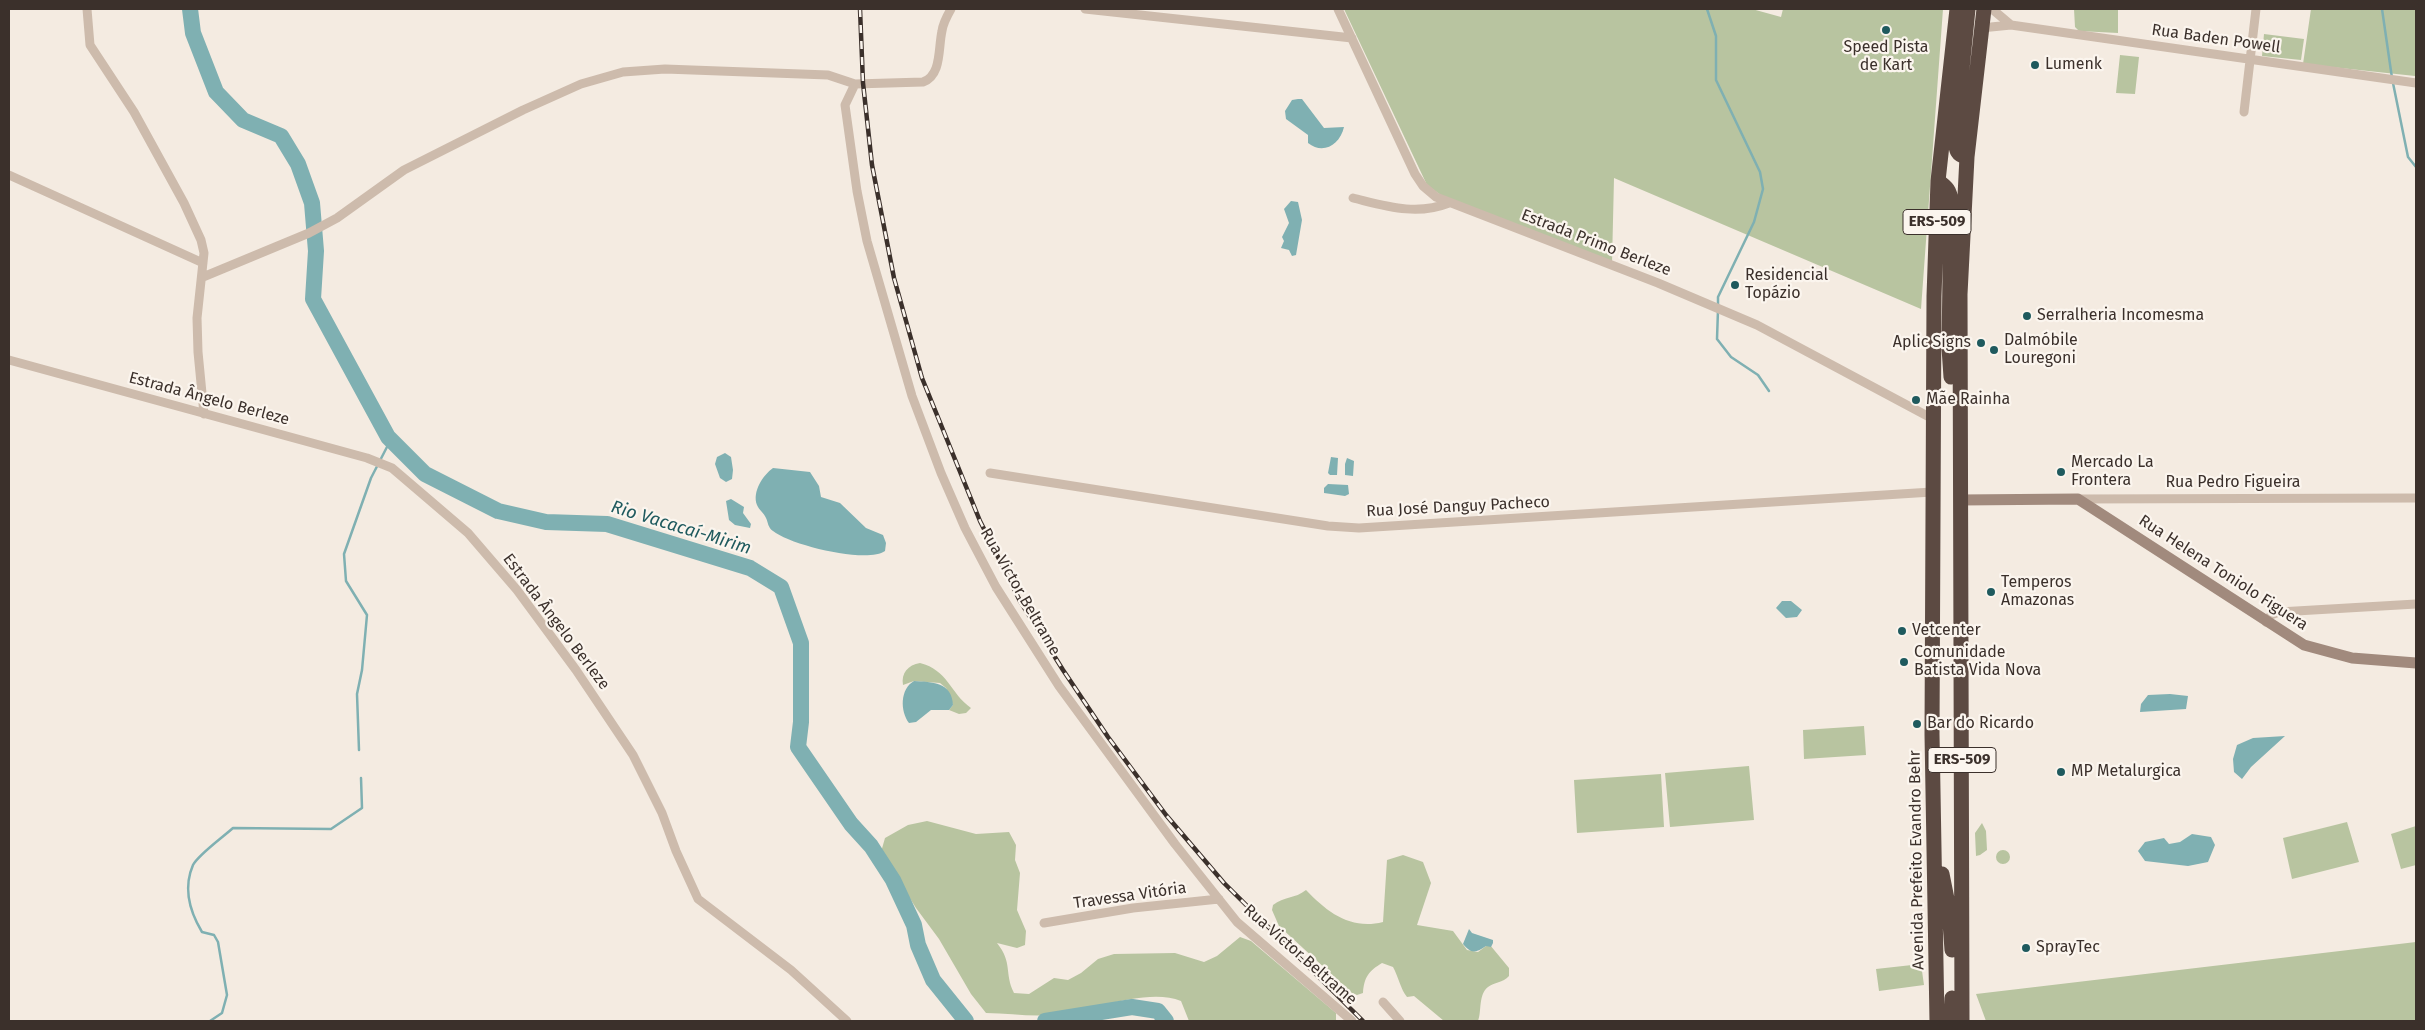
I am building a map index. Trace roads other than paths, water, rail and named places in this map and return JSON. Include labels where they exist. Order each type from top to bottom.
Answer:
[{"type":"highway","name":"Avenida Prefeito Evandro Behr","points":[[1937,1021],[1932,734],[1933,419],[1938,181],[1957,9]]},
{"type":"highway","points":[[1966,157],[1960,156],[1956,150],[1955,140],[1968,9]]},
{"type":"highway","name":"ERS-509","points":[[1962,1021],[1960,426],[1962,246],[1966,157],[1984,9]]},
{"type":"highway","points":[[1938,181],[1950,193],[1949,348],[1960,426]]},
{"type":"highway","points":[[1935,838],[1952,930],[1952,1021]]},
{"type":"highway","points":[[1962,993],[1973,1021]]},
{"type":"street","points":[[87,9],[90,45],[134,112],[184,203],[201,240],[204,262],[197,318],[204,414]]},
{"type":"street","points":[[203,277],[309,233],[337,218],[412,166],[573,88],[624,72],[665,69],[828,75],[855,84],[923,82],[929,80],[936,69],[942,31],[951,9]]},
{"type":"street","points":[[1084,9],[1352,38]]},
{"type":"street","name":"Estrada Primo Berleze","points":[[1338,9],[1415,174],[1423,186],[1436,197],[1757,325],[1933,419]]},
{"type":"street","points":[[1992,9],[2011,25]]},
{"type":"street","points":[[2244,112],[2256,9]]},
{"type":"street","name":"Rua Baden Powell","points":[[1981,28],[2011,25],[2416,84]]},
{"type":"street","name":"Rua Victor Beltrame","points":[[855,84],[845,105],[867,241],[912,396],[941,473],[996,587],[1059,686],[1237,922],[1352,1021]]},
{"type":"street","points":[[9,175],[204,262]]},
{"type":"street","points":[[1353,198],[1408,210],[1434,209],[1449,203]]},
{"type":"street","name":"Estrada Ângelo Berleze","points":[[9,360],[381,462],[417,488],[468,533],[517,590],[633,755],[662,812],[676,852],[698,899],[791,970],[847,1021]]},
{"type":"street","name":"Rua José Danguy Pacheco","points":[[990,473],[1328,526],[1359,528],[1932,492]]},
{"type":"street","name":"Rua Pedro Figueira","points":[[1960,500],[2416,498]]},
{"type":"street","name":"Rua Helena Toniolo Figuera","points":[[2078,499],[2304,645],[2352,658],[2416,663]]},
{"type":"street","points":[[2266,622],[2271,615],[2279,612],[2416,604]]},
{"type":"street","name":"Travessa Vitória","points":[[1044,923],[1133,908],[1219,900]]},
{"type":"street","points":[[1383,1002],[1400,1021]]},
{"type":"water","points":[[1302,99],[1324,128],[1344,127],[1339,139],[1335,143],[1325,148],[1314,146],[1308,143],[1308,135],[1286,119],[1285,111],[1292,100]]},
{"type":"water","points":[[1291,201],[1298,202],[1302,220],[1296,255],[1292,256],[1289,250],[1281,248],[1284,241],[1282,237],[1289,223],[1284,209]]},
{"type":"water","points":[[725,453],[731,457],[733,470],[732,479],[726,482],[720,478],[715,464],[717,457]]},
{"type":"water","points":[[1331,457],[1338,458],[1337,475],[1330,475],[1328,473]]},
{"type":"water","points":[[1347,458],[1354,461],[1353,476],[1345,475]]},
{"type":"water","points":[[773,468],[810,472],[819,486],[821,497],[840,503],[866,528],[883,535],[886,543],[885,551],[862,555],[829,551],[795,542],[771,530],[765,516],[758,507],[756,495],[759,484]]},
{"type":"water","points":[[1328,484],[1348,485],[1349,494],[1345,496],[1324,493],[1324,488]]},
{"type":"water","points":[[731,499],[744,507],[743,513],[751,524],[750,528],[735,525],[729,520],[726,501]]},
{"type":"water","points":[[1782,601],[1791,601],[1802,610],[1797,617],[1786,618],[1776,608]]},
{"type":"water","points":[[914,681],[934,683],[945,688],[952,697],[953,705],[949,710],[931,710],[916,722],[909,723],[904,712],[903,700],[906,689]]},
{"type":"water","points":[[2170,694],[2188,696],[2186,709],[2140,712],[2141,704],[2148,695]]},
{"type":"water","points":[[2285,736],[2251,767],[2242,779],[2234,772],[2233,759],[2237,745],[2253,738]]},
{"type":"water","points":[[2192,834],[2211,837],[2215,845],[2208,862],[2188,866],[2145,861],[2138,851],[2145,842],[2164,838],[2169,844],[2180,842]]},
{"type":"water","points":[[1469,929],[1472,933],[1493,940],[1491,947],[1486,946],[1476,951],[1469,950],[1463,944]]},
{"type":"waterway","name":"Rio Vacacaí-Mirim","points":[[190,9],[193,33],[216,92],[243,120],[281,136],[298,164],[312,203],[316,251],[313,299],[388,437],[425,474],[498,511],[546,522],[607,524],[750,568],[781,587],[801,643],[801,722],[798,747],[851,824],[871,846],[893,880],[914,925],[918,945],[933,980],[966,1021]]},
{"type":"waterway","points":[[1707,9],[1716,36],[1716,80],[1760,172],[1763,189],[1754,222],[1718,297],[1718,305]]},
{"type":"waterway","points":[[2382,9],[2392,78]]},
{"type":"waterway","points":[[2393,83],[2408,157],[2416,167]]},
{"type":"waterway","points":[[1718,310],[1717,339],[1731,357],[1758,375],[1769,391]]},
{"type":"waterway","points":[[359,750],[357,694],[362,670],[367,615],[346,581],[344,554],[371,478],[388,445],[388,437]]},
{"type":"waterway","points":[[210,1021],[222,1013],[227,995],[218,942],[214,935],[202,932],[191,908],[188,882],[193,865],[205,851],[233,828],[331,829],[362,808],[361,778]]},
{"type":"waterway","name":"Rio Vacacaí-Mirim","points":[[1045,1021],[1132,1007],[1158,1011],[1166,1021]]},
{"type":"railway","points":[[860,9],[863,83],[872,165],[894,278],[922,378],[980,521],[1020,601],[1063,670],[1108,737],[1166,815],[1224,883],[1363,1021]]},
{"type":"place","name":"Speed Pista de Kart","points":[[1886,30]]},
{"type":"place","name":"Lumenk","points":[[2035,65]]},
{"type":"place","name":"Residencial Topázio","points":[[1735,285]]},
{"type":"place","name":"Serralheria Incomesma","points":[[2027,316]]},
{"type":"place","name":"Aplic Signs","points":[[1981,343]]},
{"type":"place","name":"Dalmóbile Louregoni","points":[[1994,350]]},
{"type":"place","name":"Mãe Rainha","points":[[1916,400]]},
{"type":"place","name":"Mercado La Frontera","points":[[2061,472]]},
{"type":"place","name":"Temperos Amazonas","points":[[1991,592]]},
{"type":"place","name":"Vetcenter","points":[[1902,631]]},
{"type":"place","name":"Comunidade Batista Vida Nova","points":[[1904,662]]},
{"type":"place","name":"Bar do Ricardo","points":[[1917,724]]},
{"type":"place","name":"MP Metalurgica","points":[[2061,772]]},
{"type":"place","name":"SprayTec","points":[[2026,948]]}]
